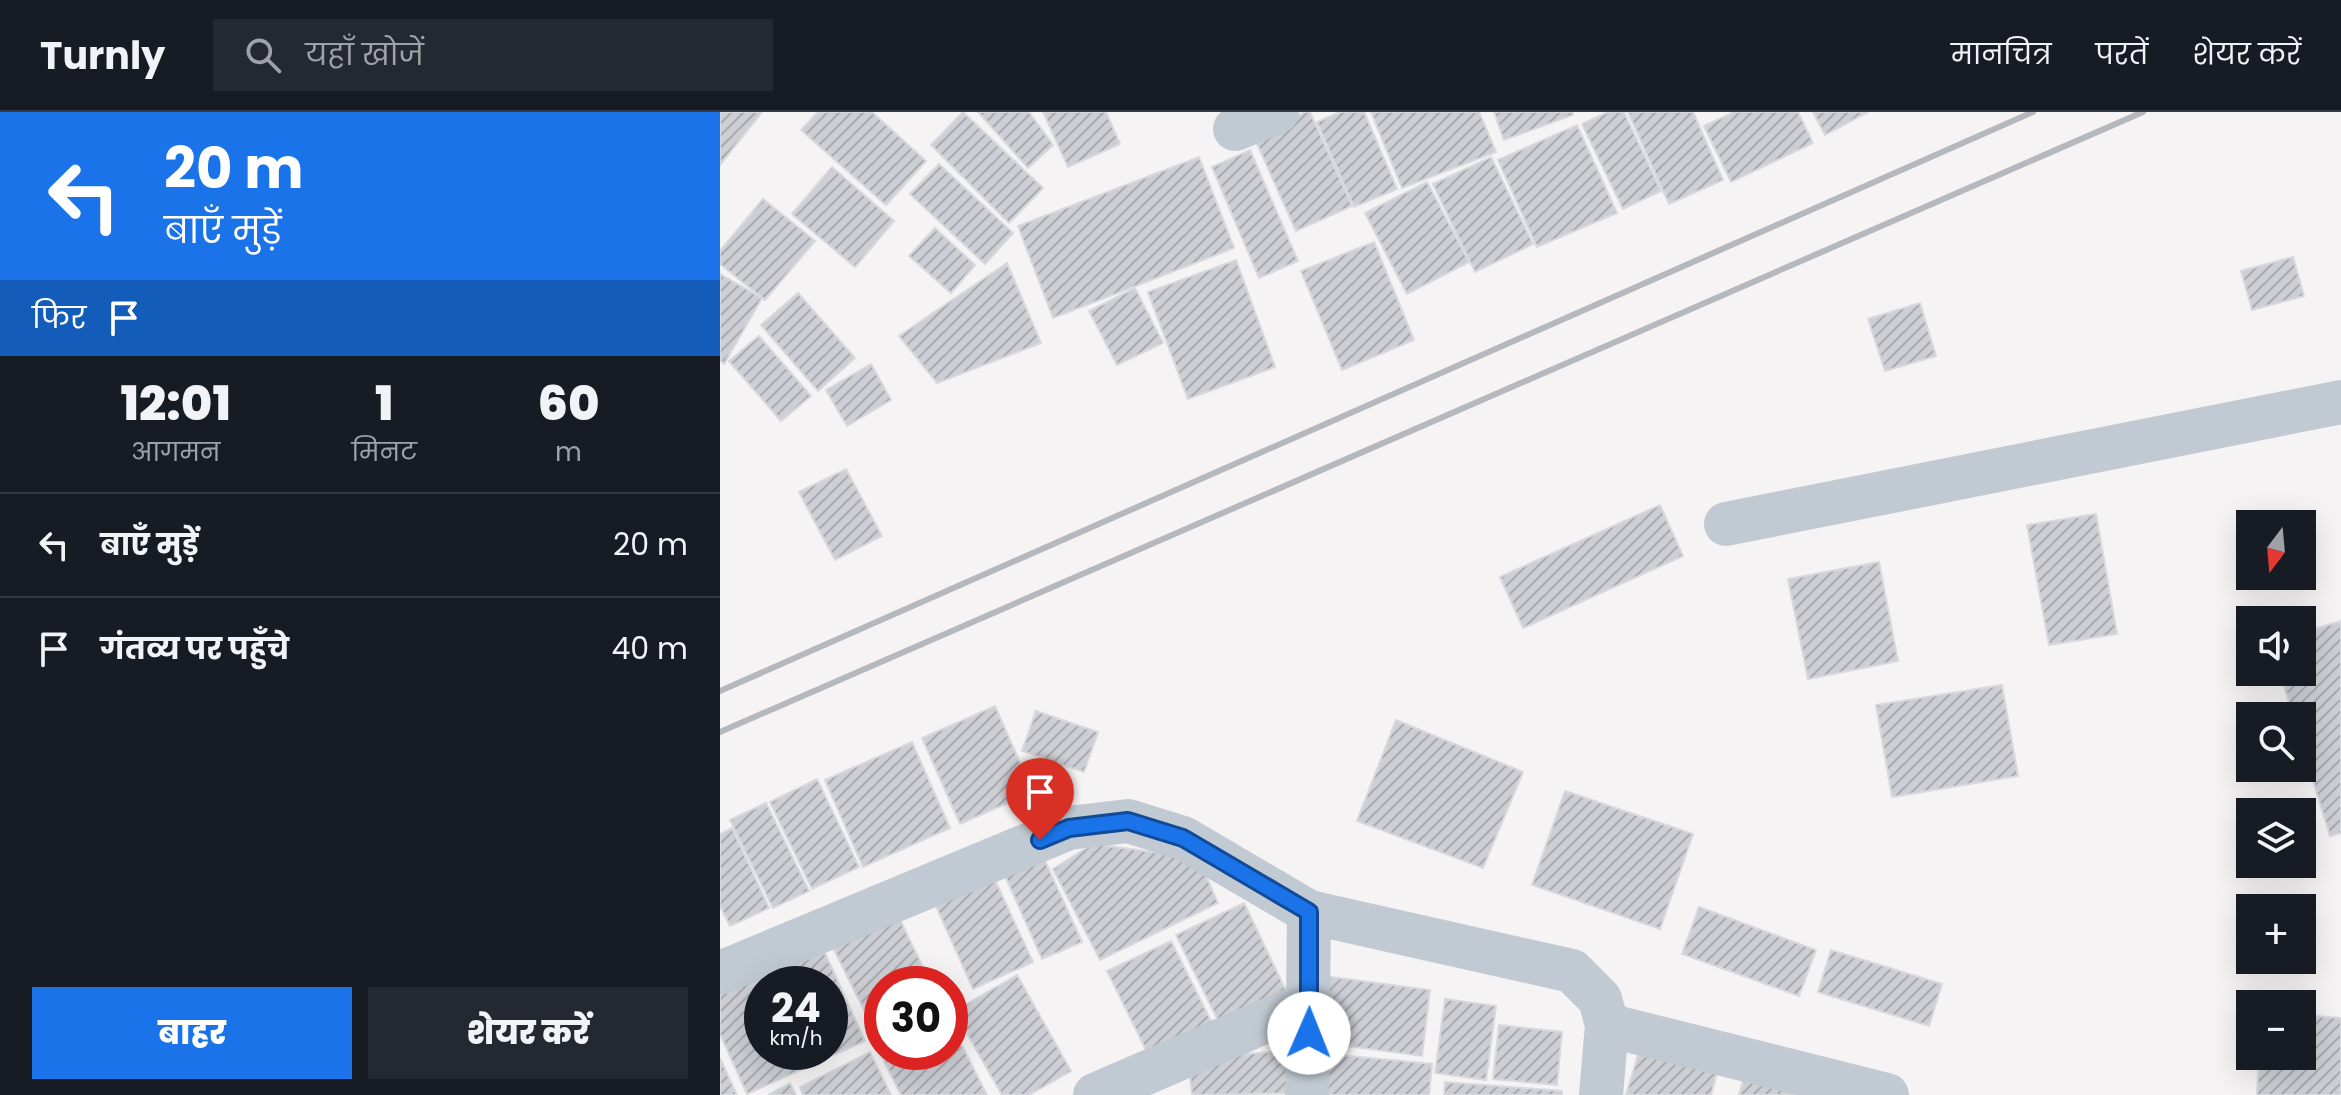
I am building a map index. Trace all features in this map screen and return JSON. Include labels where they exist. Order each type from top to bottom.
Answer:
[{"type":"street","points":[[1235,129],[1277,112]]},
{"type":"street","points":[[1726,524],[2341,402]]},
{"type":"street","points":[[720,973],[1069,828],[1128,821],[1183,838],[1309,912],[1572,971],[1600,999],[1607,1025],[1601,1095]]},
{"type":"street","points":[[1307,1095],[1309,912]]},
{"type":"street","points":[[1095,1095],[1310,1002]]},
{"type":"street","points":[[1607,1025],[1887,1095]]},
{"type":"building","points":[[720,112],[762,112],[720,165]]},
{"type":"building","points":[[818,112],[872,112],[926,161],[886,205],[801,130]]},
{"type":"building","points":[[963,112],[1043,188],[1009,223],[931,145]]},
{"type":"building","points":[[978,112],[1029,112],[1053,145],[1028,168]]},
{"type":"building","points":[[1043,112],[1106,112],[1120,144],[1068,167]]},
{"type":"building","points":[[1310,112],[1352,206],[1296,231],[1253,135]]},
{"type":"building","points":[[1340,112],[1364,112],[1397,189],[1354,207],[1317,122]]},
{"type":"building","points":[[1371,112],[1479,112],[1496,152],[1402,188]]},
{"type":"building","points":[[1494,112],[1572,112],[1573,115],[1504,140]]},
{"type":"building","points":[[1608,112],[1624,112],[1661,191],[1623,209],[1582,124]]},
{"type":"building","points":[[1628,112],[1693,112],[1723,180],[1669,204]]},
{"type":"building","points":[[1734,112],[1798,112],[1813,143],[1731,182],[1704,126]]},
{"type":"building","points":[[1813,112],[1868,112],[1825,135]]},
{"type":"building","points":[[1577,125],[1617,213],[1537,247],[1498,160]]},
{"type":"building","points":[[1250,150],[1298,261],[1259,278],[1212,167]]},
{"type":"building","points":[[1199,157],[1234,248],[1053,318],[1018,226]]},
{"type":"building","points":[[1491,157],[1533,244],[1475,272],[1433,184]]},
{"type":"building","points":[[939,164],[1013,233],[985,264],[910,194]]},
{"type":"building","points":[[832,167],[894,221],[855,267],[792,214]]},
{"type":"building","points":[[1427,182],[1469,262],[1407,294],[1365,213]]},
{"type":"building","points":[[763,199],[815,241],[765,300],[720,264],[720,251]]},
{"type":"building","points":[[935,228],[975,265],[951,293],[909,256]]},
{"type":"building","points":[[1374,242],[1414,340],[1342,370],[1301,271]]},
{"type":"building","points":[[2293,257],[2304,296],[2252,310],[2241,271]]},
{"type":"building","points":[[1236,260],[1275,367],[1188,399],[1148,292]]},
{"type":"building","points":[[1007,263],[1041,343],[937,383],[899,336]]},
{"type":"building","points":[[720,274],[762,298],[724,364],[720,360]]},
{"type":"building","points":[[1135,288],[1163,343],[1117,365],[1089,311]]},
{"type":"building","points":[[798,293],[855,358],[818,391],[761,325]]},
{"type":"building","points":[[1920,303],[1936,356],[1885,371],[1868,319]]},
{"type":"building","points":[[759,336],[811,396],[781,421],[729,361]]},
{"type":"building","points":[[871,364],[891,400],[847,426],[826,390]]},
{"type":"building","points":[[846,469],[882,536],[835,560],[799,492]]},
{"type":"building","points":[[1660,505],[1683,556],[1523,628],[1500,577]]},
{"type":"building","points":[[2096,514],[2117,634],[2049,645],[2027,525]]},
{"type":"building","points":[[1879,562],[1898,661],[1808,679],[1788,579]]},
{"type":"building","points":[[2341,621],[2341,833],[2330,836],[2313,782],[2316,782],[2316,702],[2289,702],[2284,686],[2316,686],[2316,629]]},
{"type":"building","points":[[2002,685],[2018,776],[1892,797],[1876,705]]},
{"type":"building","points":[[995,706],[1033,792],[960,824],[922,738]]},
{"type":"building","points":[[1036,711],[1098,732],[1084,772],[1022,751]]},
{"type":"building","points":[[1396,720],[1523,772],[1483,868],[1357,821]]},
{"type":"building","points":[[912,742],[950,828],[863,867],[825,780]]},
{"type":"building","points":[[817,779],[859,867],[812,889],[770,802]]},
{"type":"building","points":[[1565,791],[1693,834],[1660,929],[1532,885]]},
{"type":"building","points":[[766,803],[809,891],[773,908],[730,820]]},
{"type":"building","points":[[732,828],[769,908],[730,926],[720,906],[720,834]]},
{"type":"building","points":[[1093,844],[1198,858],[1218,903],[1100,960],[1053,869]]},
{"type":"building","points":[[1041,852],[1082,942],[1042,959],[1002,869]]},
{"type":"building","points":[[989,867],[1033,962],[973,989],[968,978],[968,966],[963,966],[930,893]]},
{"type":"building","points":[[1244,903],[1291,1001],[1224,1033],[1176,935]]},
{"type":"building","points":[[894,907],[922,966],[864,966],[864,1010],[848,978],[848,966],[842,966],[828,938]]},
{"type":"building","points":[[1699,907],[1816,950],[1799,996],[1682,954]]},
{"type":"building","points":[[1171,941],[1217,1033],[1153,1064],[1107,971]]},
{"type":"building","points":[[820,942],[831,966],[768,966]]},
{"type":"building","points":[[1831,950],[1942,984],[1929,1026],[1818,992]]},
{"type":"building","points":[[1017,975],[1071,1071],[1029,1095],[1002,1095],[968,1036],[968,1003]]},
{"type":"building","points":[[1324,976],[1430,990],[1422,1056],[1316,1042]]},
{"type":"building","points":[[744,977],[744,1070],[800,1070],[747,1094],[720,1034],[720,988]]},
{"type":"building","points":[[1445,999],[1496,1006],[1486,1080],[1435,1073]]},
{"type":"building","points":[[848,1004],[864,1039],[848,1049]]},
{"type":"building","points":[[2316,1016],[2341,1018],[2341,1095],[2257,1095],[2258,1070],[2316,1070]]},
{"type":"building","points":[[1499,1025],[1562,1032],[1557,1085],[1493,1079]]},
{"type":"building","points":[[1641,1045],[1719,1066],[1711,1095],[1626,1095]]},
{"type":"building","points":[[1293,1050],[1297,1093],[1192,1095],[1188,1059]]},
{"type":"building","points":[[1318,1053],[1432,1064],[1429,1095],[1314,1095]]},
{"type":"building","points":[[864,1055],[864,1070],[879,1070],[891,1095],[803,1095],[800,1087],[834,1070],[848,1070],[848,1063]]},
{"type":"building","points":[[720,1058],[737,1095],[720,1095]]},
{"type":"building","points":[[968,1058],[987,1095],[901,1095],[888,1070],[968,1070]]},
{"type":"building","points":[[1744,1078],[1802,1095],[1739,1095]]},
{"type":"building","points":[[1445,1082],[1562,1091],[1562,1095],[1444,1095]]},
{"type":"building","points":[[790,1083],[796,1095],[768,1095]]},
{"type":"railway","points":[[720,691],[2033,112]]},
{"type":"railway","points":[[720,732],[2143,112]]},
{"type":"route","points":[[1040,840],[1069,828],[1128,821],[1183,838],[1309,912],[1309,1033]]}]
